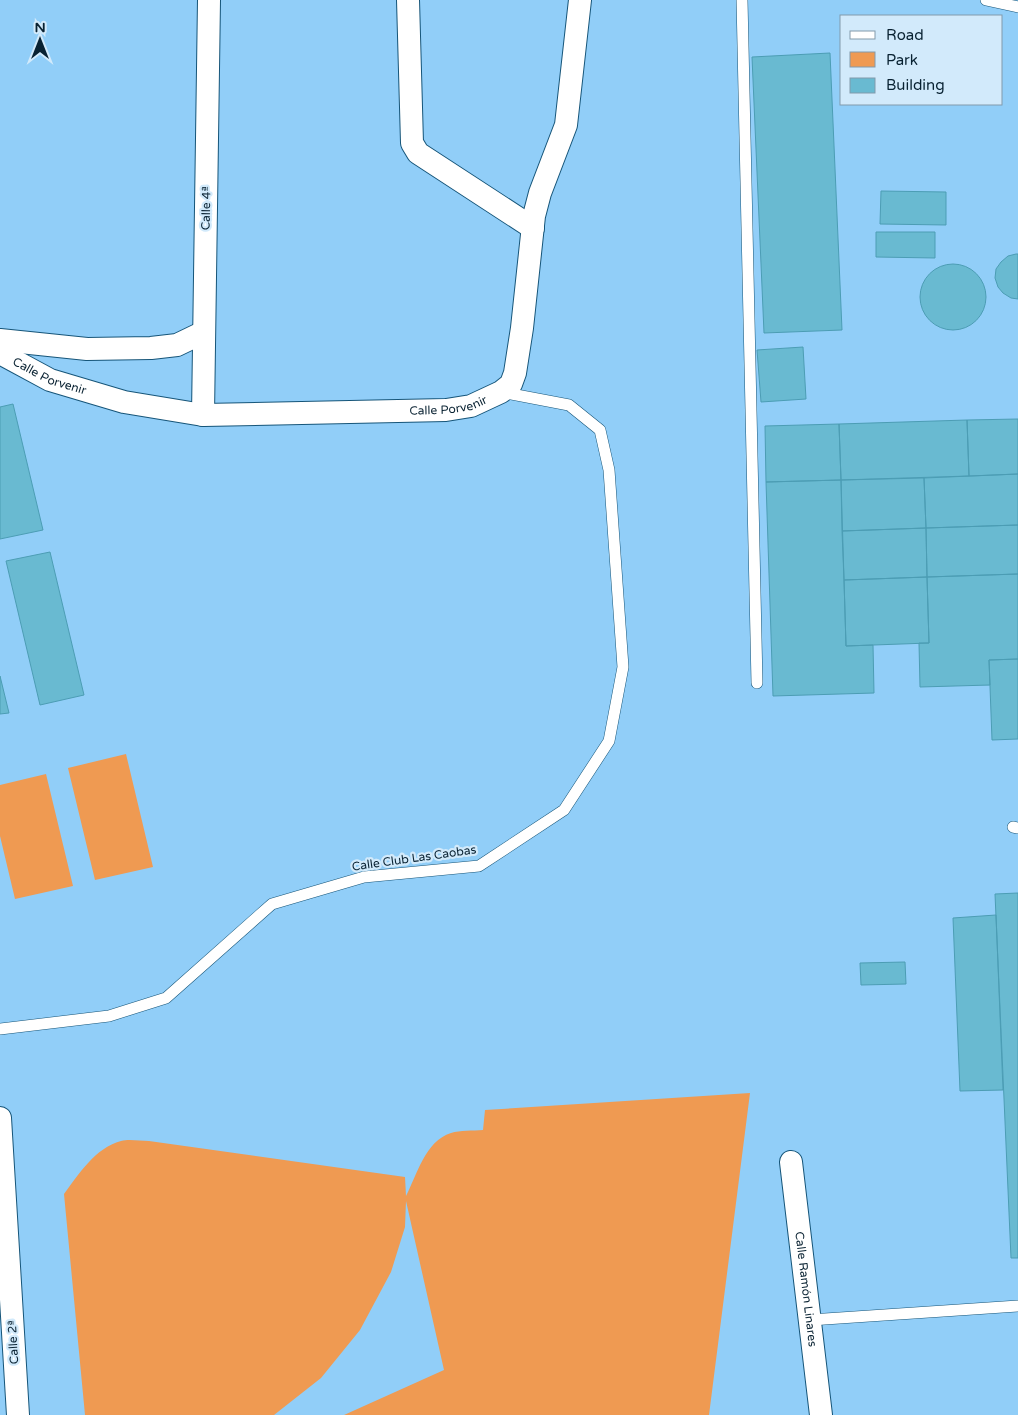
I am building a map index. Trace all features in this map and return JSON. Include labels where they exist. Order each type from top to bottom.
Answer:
[{"type":"street","name":"Calle 4ª","points":[[203,415],[209,0]]},
{"type":"street","points":[[408,0],[412,143],[414,149],[418,154],[533,228]]},
{"type":"street","name":"Calle Porvenir","points":[[0,353],[50,380],[115,400],[203,415],[446,410],[471,406],[501,392],[511,384],[515,373],[533,228],[540,194],[566,125],[580,0]]},
{"type":"street","points":[[0,340],[87,349],[151,348],[177,345],[204,332]]},
{"type":"street","name":"Calle 2ª","points":[[0,1118],[18,1415]]},
{"type":"street","name":"Calle Ramón Linares","points":[[791,1162],[821,1415]]},
{"type":"lane","points":[[742,0],[758,683]]},
{"type":"lane","points":[[986,0],[1018,7]]},
{"type":"lane","name":"Calle Club Las Caobas","points":[[0,1029],[109,1016],[166,998],[272,904],[364,877],[479,866],[564,810],[609,741],[623,667],[609,470],[600,430],[569,405],[501,392]]},
{"type":"lane","points":[[810,1320],[1018,1306]]},
{"type":"green space","points":[[126,754],[153,867],[95,880],[68,768]]},
{"type":"green space","points":[[46,774],[73,886],[15,899],[0,836],[0,785]]},
{"type":"green space","points":[[750,1093],[709,1415],[344,1415],[444,1370],[406,1201],[405,1227],[391,1272],[360,1330],[321,1378],[274,1415],[85,1415],[64,1194],[88,1163],[103,1149],[112,1144],[124,1140],[149,1141],[405,1177],[406,1196],[423,1160],[435,1143],[451,1133],[483,1130],[485,1110]]},
{"type":"building","points":[[830,53],[842,330],[764,333],[752,57]]},
{"type":"building","points":[[881,191],[946,192],[946,225],[880,224]]},
{"type":"building","points":[[876,232],[935,232],[935,258],[876,257]]},
{"type":"building","points":[[1018,254],[1018,299],[1011,298],[1003,293],[998,287],[995,278],[996,269],[1001,262],[1008,256]]},
{"type":"building","points":[[947,264],[959,264],[971,269],[981,279],[986,291],[984,310],[971,325],[959,330],[947,330],[935,325],[925,315],[920,303],[920,291],[925,279],[935,269]]},
{"type":"building","points":[[803,347],[806,399],[761,402],[757,350]]},
{"type":"building","points":[[13,404],[43,530],[0,539],[0,407]]},
{"type":"building","points":[[1018,419],[1018,474],[969,476],[967,420]]},
{"type":"building","points":[[967,420],[969,476],[841,480],[839,424]]},
{"type":"building","points":[[839,424],[841,480],[766,482],[765,426]]},
{"type":"building","points":[[1018,474],[1018,525],[926,528],[924,478]]},
{"type":"building","points":[[924,478],[926,528],[842,531],[841,480]]},
{"type":"building","points":[[841,480],[846,646],[873,645],[874,693],[773,696],[766,482]]},
{"type":"building","points":[[1018,525],[1018,574],[927,577],[926,528]]},
{"type":"building","points":[[926,528],[927,577],[844,580],[842,531]]},
{"type":"building","points":[[50,552],[84,695],[40,705],[6,561]]},
{"type":"building","points":[[1018,574],[1018,659],[989,660],[990,685],[920,687],[919,643],[929,643],[927,577]]},
{"type":"building","points":[[927,577],[929,643],[846,646],[844,580]]},
{"type":"building","points":[[1018,659],[1018,739],[992,740],[989,660]]},
{"type":"building","points":[[0,676],[9,713],[0,714]]},
{"type":"building","points":[[1018,893],[1018,1258],[1011,1258],[995,894]]},
{"type":"building","points":[[996,915],[1003,1090],[960,1091],[953,918]]},
{"type":"building","points":[[905,962],[906,984],[861,985],[860,963]]}]
